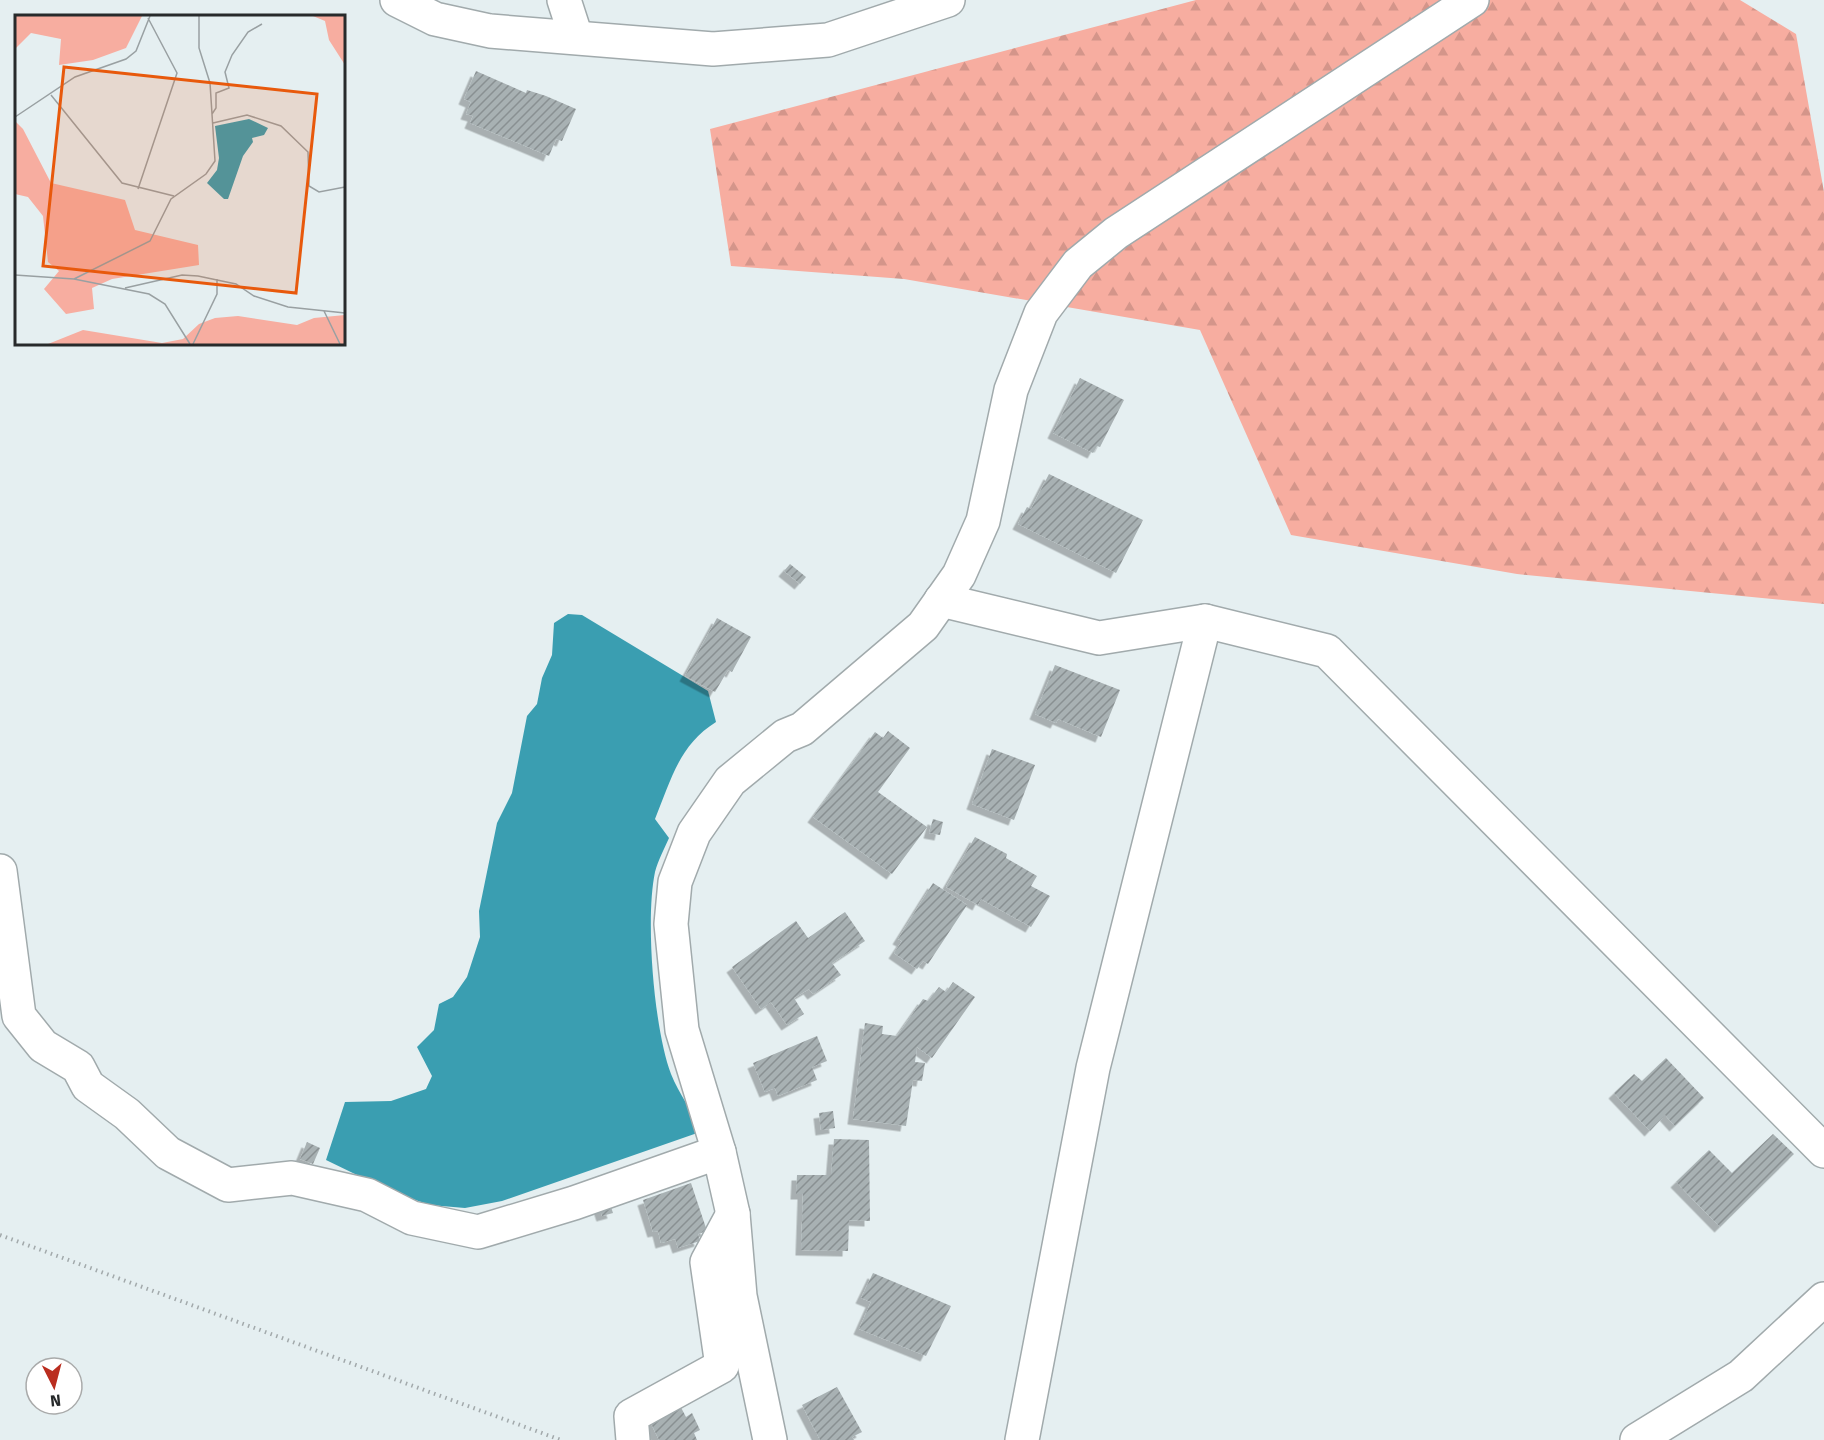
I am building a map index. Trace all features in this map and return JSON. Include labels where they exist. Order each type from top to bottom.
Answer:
[{"type":"street","points":[[397,0],[435,18],[490,31],[713,49],[828,40],[948,0]]},
{"type":"street","points":[[564,0],[576,37]]},
{"type":"street","points":[[770,1440],[740,1296],[733,1214],[719,1152],[682,1030],[671,924],[675,882],[694,833],[730,781],[785,736],[802,729],[923,626],[959,575],[983,521],[1011,390],[1041,313],[1078,264],[1116,233],[1473,0]]},
{"type":"street","points":[[941,600],[1099,638],[1204,621],[1327,651],[1824,1151]]},
{"type":"street","points":[[1022,1440],[1093,1068],[1204,621]]},
{"type":"street","points":[[0,871],[19,1016],[43,1046],[78,1067],[88,1086],[127,1114],[168,1153],[228,1185],[292,1178],[367,1195],[412,1218],[478,1232],[574,1203],[719,1152]]},
{"type":"street","points":[[633,1440],[631,1416],[722,1366],[706,1262],[733,1214]]},
{"type":"street","points":[[1637,1440],[1741,1376],[1824,1299]]},
{"type":"path","points":[[0,1235],[561,1440]]},
{"type":"green space","points":[[1196,0],[1740,0],[1796,34],[1824,192],[1824,604],[1517,574],[1291,535],[1200,330],[904,279],[731,266],[710,129]]},
{"type":"water","points":[[568,614],[582,615],[708,691],[716,722],[693,741],[678,764],[655,819],[669,838],[655,872],[651,917],[653,974],[665,1054],[674,1081],[703,1131],[502,1201],[465,1208],[430,1205],[392,1192],[326,1160],[345,1102],[391,1101],[426,1089],[432,1076],[417,1047],[434,1030],[439,1004],[453,997],[467,977],[480,937],[479,911],[497,823],[512,793],[527,716],[537,704],[542,678],[552,655],[554,623]]},
{"type":"building","points":[[476,71],[526,93],[527,90],[546,96],[576,109],[562,141],[556,139],[549,156],[470,123],[473,116],[466,114],[471,102],[464,99]]},
{"type":"building","points":[[1080,378],[1124,400],[1100,447],[1097,446],[1093,453],[1053,433]]},
{"type":"building","points":[[1049,474],[1143,520],[1116,573],[1018,524],[1027,507],[1031,509]]},
{"type":"building","points":[[790,564],[806,577],[800,584],[784,571]]},
{"type":"building","points":[[717,618],[751,637],[732,672],[728,670],[715,692],[685,676]]},
{"type":"building","points":[[1055,665],[1120,690],[1101,737],[1058,719],[1056,723],[1035,714]]},
{"type":"building","points":[[888,731],[910,748],[878,792],[927,827],[892,874],[813,817],[875,732],[883,738]]},
{"type":"building","points":[[992,749],[1035,765],[1014,820],[972,804]]},
{"type":"building","points":[[933,819],[943,822],[940,835],[929,833]]},
{"type":"building","points":[[975,837],[1007,854],[1006,858],[1037,876],[1031,886],[1050,896],[1031,927],[981,899],[978,905],[946,887]]},
{"type":"building","points":[[933,883],[967,905],[928,964],[923,961],[917,969],[894,953],[902,941],[898,939]]},
{"type":"building","points":[[845,912],[865,941],[832,963],[841,975],[813,994],[809,989],[794,998],[804,1014],[787,1025],[771,1002],[761,1009],[732,967],[796,921],[808,938]]},
{"type":"building","points":[[953,982],[975,997],[932,1058],[917,1047],[915,1062],[925,1063],[922,1081],[913,1080],[906,1126],[853,1119],[865,1023],[883,1026],[882,1034],[897,1036],[923,999],[928,1001],[939,987],[946,992]]},
{"type":"building","points":[[817,1036],[827,1061],[812,1067],[817,1080],[778,1096],[775,1088],[765,1092],[753,1063]]},
{"type":"building","points":[[1666,1058],[1704,1098],[1675,1126],[1665,1115],[1650,1131],[1614,1093],[1634,1074],[1642,1081]]},
{"type":"building","points":[[833,1111],[835,1128],[821,1130],[819,1113]]},
{"type":"building","points":[[1773,1134],[1794,1154],[1720,1227],[1676,1182],[1709,1150],[1732,1173]]},
{"type":"building","points":[[834,1139],[869,1140],[870,1221],[849,1220],[848,1251],[801,1250],[803,1194],[796,1194],[797,1175],[831,1175]]},
{"type":"building","points":[[307,1142],[320,1148],[313,1164],[300,1159]]},
{"type":"building","points":[[691,1183],[707,1231],[698,1234],[700,1241],[678,1248],[675,1239],[661,1243],[658,1231],[653,1232],[643,1200]]},
{"type":"building","points":[[609,1201],[613,1213],[602,1216],[598,1204]]},
{"type":"building","points":[[873,1273],[951,1306],[926,1356],[859,1329],[871,1302],[861,1298]]},
{"type":"building","points":[[837,1387],[862,1432],[852,1437],[854,1440],[820,1440],[802,1405]]},
{"type":"building","points":[[676,1398],[686,1417],[692,1413],[700,1430],[694,1433],[697,1440],[659,1440],[646,1413]]}]
